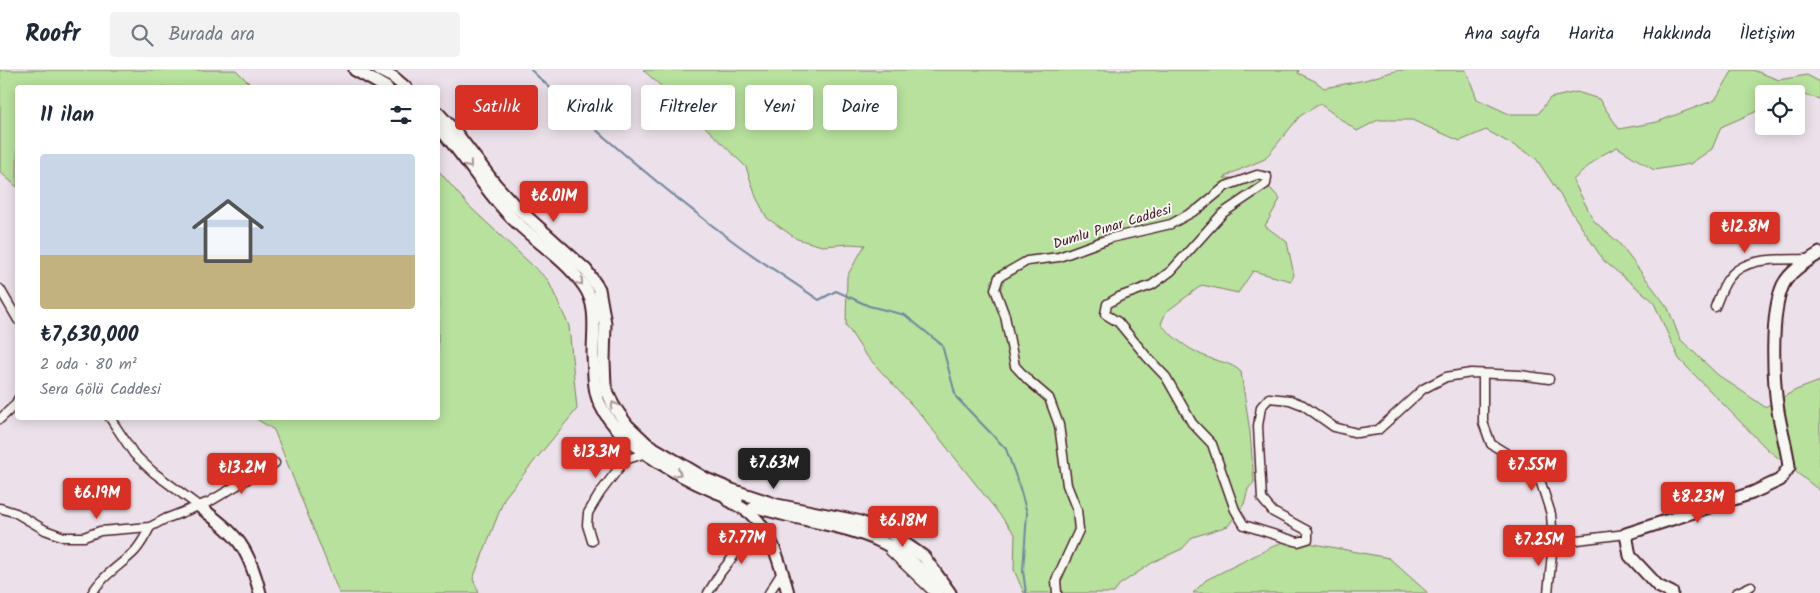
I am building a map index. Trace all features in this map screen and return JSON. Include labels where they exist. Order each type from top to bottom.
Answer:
[{"type":"main road","points":[[355,70],[382,85]]},
{"type":"main road","points":[[379,70],[393,77],[402,85]]},
{"type":"main road","points":[[440,115],[458,134],[495,184],[515,206],[586,270],[599,289],[605,323],[605,386],[613,404],[627,425],[652,451],[696,484],[716,492],[771,511],[849,529],[878,539],[912,559],[930,578],[938,593]]},
{"type":"main road","points":[[440,129],[511,217],[562,262],[584,286],[593,305],[595,383],[600,404],[615,428],[652,451],[706,479],[732,490],[777,505],[857,521],[890,534],[924,557],[950,593]]},
{"type":"main road","points":[[1669,592],[1658,586],[1630,556],[1626,534],[1752,493],[1780,480],[1789,467],[1778,410],[1774,354],[1776,310],[1784,284],[1800,266],[1815,256]]},
{"type":"main road","points":[[706,479],[716,492],[750,513],[764,530],[782,571],[788,593]]},
{"type":"main road","points":[[200,507],[227,527],[244,548],[254,569],[260,593]]},
{"type":"street","name":"Dumlu Pınar Caddesi","points":[[1058,593],[1056,580],[1079,530],[1077,510],[1067,485],[1059,425],[1049,398],[1015,366],[1005,316],[994,289],[999,277],[1027,261],[1059,257],[1110,238],[1171,224],[1198,209],[1226,186],[1257,175],[1267,177],[1266,184],[1223,213],[1172,271],[1152,285],[1120,296],[1107,304],[1105,314],[1118,322],[1166,377],[1192,423],[1212,444],[1235,510],[1244,525],[1298,542],[1308,539],[1308,531],[1273,512],[1262,499],[1258,426],[1262,406],[1269,398],[1290,400],[1303,405],[1334,427],[1356,433],[1378,430],[1423,389],[1446,377],[1471,373],[1520,375],[1549,379]]},
{"type":"street","points":[[1714,307],[1728,278],[1742,267],[1759,261],[1815,256]]},
{"type":"street","points":[[0,289],[15,315]]},
{"type":"street","points":[[1483,374],[1482,422],[1491,444],[1527,466],[1541,483],[1551,514],[1553,542],[1548,593]]},
{"type":"street","points":[[0,419],[15,405]]},
{"type":"street","points":[[111,420],[134,454],[153,472],[200,507]]},
{"type":"street","points":[[592,541],[587,525],[588,512],[600,493],[625,460],[652,451]]},
{"type":"street","points":[[0,508],[16,513],[45,530],[64,537],[84,537],[100,531],[150,527],[165,519],[200,507],[274,463]]},
{"type":"street","points":[[857,521],[934,593]]},
{"type":"street","points":[[708,593],[721,572],[759,524]]},
{"type":"street","points":[[92,593],[97,584],[136,550],[150,527]]},
{"type":"street","points":[[1553,542],[1626,534]]},
{"type":"street","points":[[769,593],[782,571]]},
{"type":"street","points":[[1736,593],[1751,586]]},
{"type":"green space","points":[[0,70],[236,70],[251,85],[15,85],[15,185],[0,172]]},
{"type":"green space","points":[[643,70],[1299,70],[1298,73],[1315,81],[1324,88],[1365,80],[1398,70],[1466,70],[1477,99],[1509,114],[1538,114],[1550,98],[1577,92],[1599,99],[1619,129],[1657,122],[1715,100],[1733,70],[1753,70],[1779,80],[1807,75],[1820,82],[1820,99],[1805,95],[1805,85],[1755,85],[1755,112],[1721,127],[1712,149],[1690,164],[1654,170],[1617,147],[1600,156],[1573,180],[1594,221],[1619,243],[1668,308],[1680,339],[1718,375],[1765,407],[1796,390],[1820,381],[1820,491],[1767,449],[1679,359],[1653,301],[1604,261],[1535,157],[1486,130],[1460,141],[1412,120],[1378,120],[1357,131],[1320,104],[1300,116],[1265,159],[1224,178],[1258,179],[1280,199],[1265,226],[1287,242],[1294,275],[1291,281],[1253,271],[1238,293],[1202,285],[1166,312],[1161,324],[1175,338],[1191,349],[1237,368],[1241,372],[1250,432],[1254,482],[1248,489],[1244,504],[1228,526],[1193,537],[1182,549],[1155,561],[1119,585],[1114,593],[1024,593],[1014,570],[1015,534],[922,416],[865,354],[846,325],[847,276],[865,245],[822,246],[797,239],[767,218],[756,197],[746,167],[708,130],[735,130],[735,85],[660,85]]},
{"type":"green space","points":[[440,172],[469,206],[548,280],[569,326],[577,409],[505,497],[473,579],[479,593],[339,593],[274,430],[258,420],[440,420]]},
{"type":"green space","points":[[1288,539],[1389,558],[1428,593],[1193,593],[1206,580]]},
{"type":"waterway","points":[[531,70],[605,137],[681,201],[744,249],[819,300],[836,291],[869,306],[905,315],[942,345],[956,397],[1006,449],[1019,485],[1027,513],[1023,571],[1026,593]]}]
